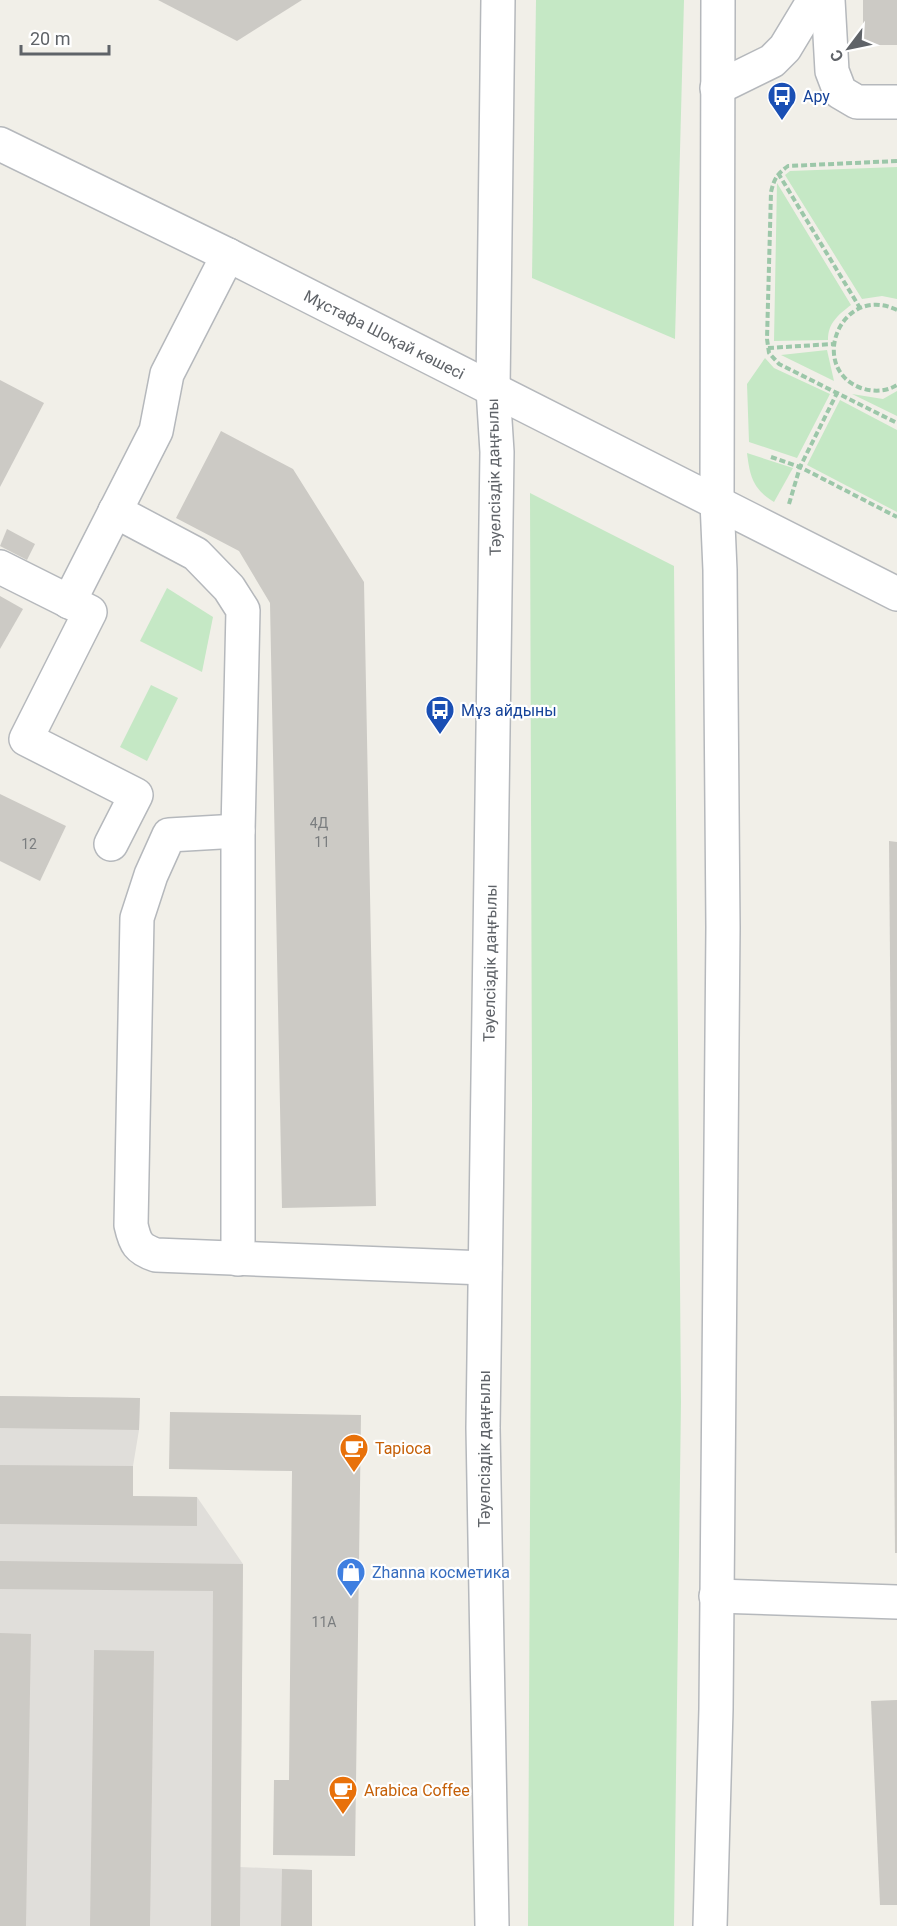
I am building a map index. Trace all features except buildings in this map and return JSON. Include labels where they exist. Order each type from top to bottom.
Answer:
[{"type":"street","name":"Тәуелсіздік даңғылы","points":[[492,1926],[483,1428],[497,452],[493,389],[498,0]]},
{"type":"street","points":[[710,1926],[716,1720],[723,939],[720,570],[717,502],[718,0]]},
{"type":"street","points":[[717,88],[772,61],[785,48],[814,0]]},
{"type":"street","points":[[828,0],[832,71],[840,92],[857,102],[897,102]]},
{"type":"street","name":"Мұстафа Шоқай көшесі","points":[[0,144],[228,255],[897,594]]},
{"type":"street","points":[[69,602],[156,431],[167,374],[228,255]]},
{"type":"street","points":[[115,511],[196,554],[228,588],[243,610],[238,831],[238,1259]]},
{"type":"street","points":[[0,567],[90,612],[26,739],[136,795],[111,844]]},
{"type":"street","points":[[238,831],[169,835],[151,875],[137,918],[131,1225],[135,1242],[145,1251],[156,1255],[486,1268]]},
{"type":"street","points":[[716,1596],[897,1602]]},
{"type":"path","points":[[897,161],[789,166],[778,173],[771,192],[768,348],[769,353],[779,364],[897,423]]},
{"type":"path","points":[[778,173],[860,308]]},
{"type":"path","points":[[897,310],[884,305],[860,308],[841,322],[833,344],[838,369],[856,386],[881,391],[897,385]]},
{"type":"path","points":[[768,348],[833,344]]},
{"type":"path","points":[[788,506],[800,467],[837,393]]},
{"type":"path","points":[[771,457],[800,467],[897,517]]},
{"type":"shaded area","points":[[0,1396],[140,1398],[139,1430],[133,1466],[133,1496],[197,1497],[243,1564],[240,1867],[312,1870],[312,1926],[0,1926]]},
{"type":"green space","points":[[536,0],[684,0],[675,339],[532,278]]},
{"type":"green space","points":[[897,167],[897,299],[882,296],[862,299],[785,175],[790,171]]},
{"type":"green space","points":[[777,183],[851,305],[832,324],[828,340],[774,341]]},
{"type":"green space","points":[[827,350],[834,381],[781,355]]},
{"type":"green space","points":[[765,358],[774,368],[830,394],[797,458],[749,442],[747,384]]},
{"type":"green space","points":[[897,391],[897,416],[852,394],[883,399]]},
{"type":"green space","points":[[840,400],[897,430],[897,512],[807,465]]},
{"type":"green space","points":[[747,453],[793,468],[774,502],[761,492],[754,482]]},
{"type":"green space","points":[[530,493],[674,566],[681,1402],[674,1926],[528,1926],[532,1104]]},
{"type":"green space","points":[[167,588],[213,617],[202,672],[140,641]]},
{"type":"green space","points":[[151,685],[178,698],[147,761],[120,747]]},
{"type":"place","name":"Ару","points":[[782,122]]},
{"type":"place","name":"Мұз айдыны","points":[[440,736]]},
{"type":"place","name":"Tapioca","points":[[354,1474]]},
{"type":"place","name":"Zhanna косметика","points":[[351,1598]]},
{"type":"place","name":"Arabica Coffee","points":[[343,1816]]}]
